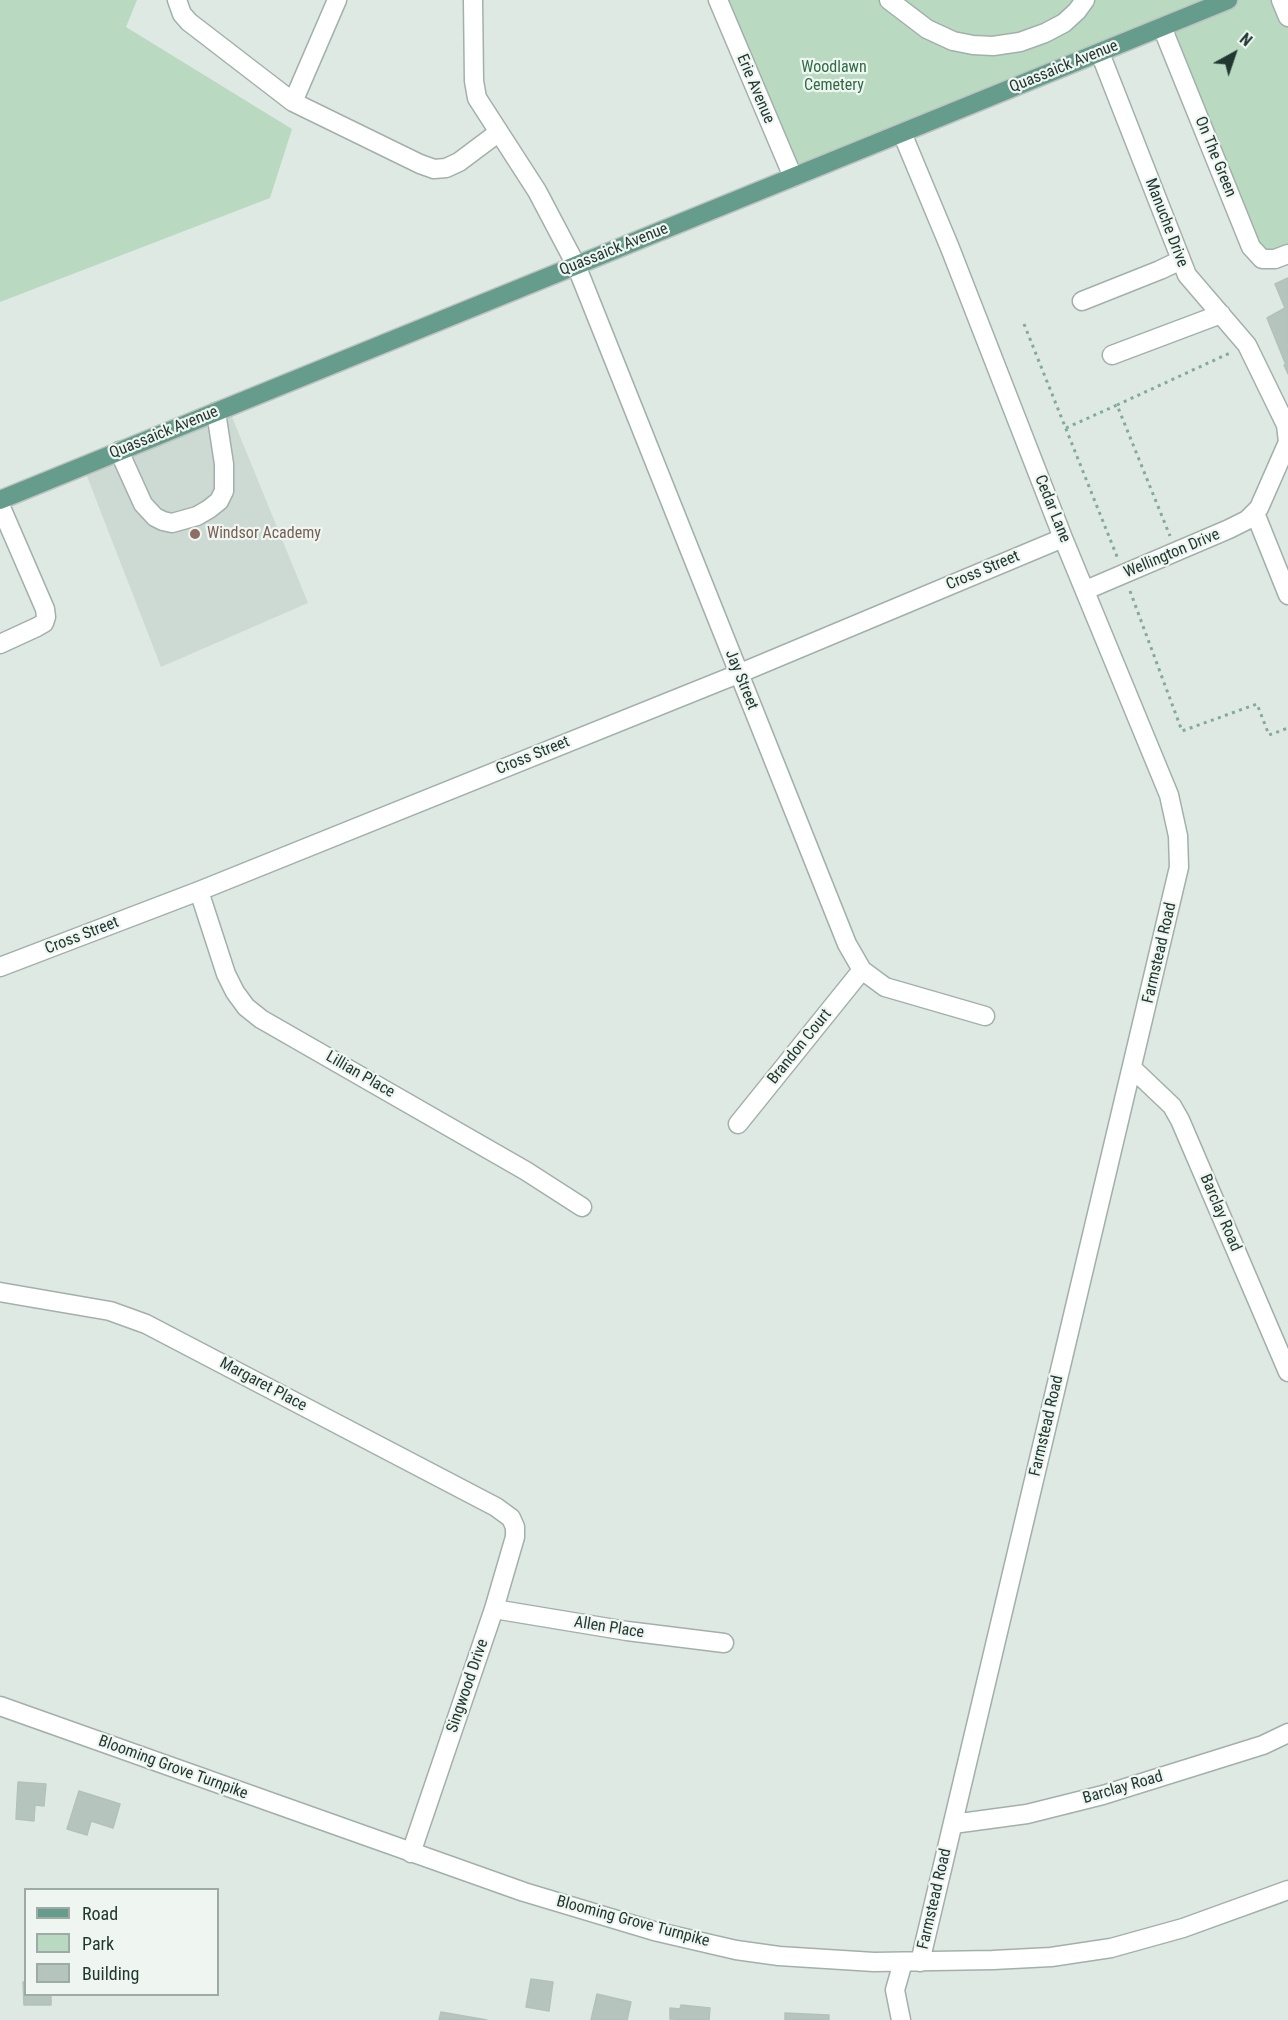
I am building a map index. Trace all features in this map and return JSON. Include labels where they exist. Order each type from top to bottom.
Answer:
[{"type":"main road","name":"Quassaick Avenue","points":[[0,500],[1228,0]]},
{"type":"street","points":[[177,0],[182,14],[189,22],[293,102],[420,164],[434,169],[446,168],[459,162],[499,132]]},
{"type":"street","points":[[293,102],[337,0]]},
{"type":"street","name":"Jay Street","points":[[473,0],[477,98],[537,191],[576,265],[847,944],[862,970],[885,987],[985,1016]]},
{"type":"street","name":"Erie Avenue","points":[[718,0],[793,177]]},
{"type":"street","points":[[889,0],[927,29],[953,41],[993,46],[1020,42],[1045,33],[1064,23],[1085,0]]},
{"type":"street","points":[[1281,0],[1288,17]]},
{"type":"street","name":"On The Green","points":[[1162,27],[1251,247],[1262,259],[1275,259],[1288,254]]},
{"type":"street","name":"Manuche Drive","points":[[1100,53],[1187,275],[1247,345],[1286,424],[1288,442],[1255,513]]},
{"type":"street","name":"Cedar Lane","points":[[902,133],[950,248],[1063,538],[1169,795],[1178,836],[1179,867],[1175,889]]},
{"type":"street","points":[[1082,301],[1181,260]]},
{"type":"street","points":[[1112,355],[1221,314]]},
{"type":"street","points":[[119,451],[143,504],[154,517],[172,523],[197,516],[209,510],[219,501],[225,491],[224,464],[216,412]]},
{"type":"street","points":[[0,505],[45,609],[46,617],[44,623],[0,644]]},
{"type":"street","points":[[1255,513],[1288,595]]},
{"type":"street","name":"Wellington Drive","points":[[1086,590],[1229,529],[1255,513]]},
{"type":"street","name":"Cross Street","points":[[0,967],[199,891],[738,674],[1063,538]]},
{"type":"street","name":"Farmstead Road","points":[[901,2020],[895,1990],[912,1962],[953,1824],[1175,889]]},
{"type":"street","name":"Lillian Place","points":[[199,891],[226,974],[246,1007],[261,1019],[526,1171],[582,1207]]},
{"type":"street","name":"Brandon Court","points":[[738,1124],[862,970]]},
{"type":"street","name":"Barclay Road","points":[[1132,1068],[1172,1106],[1180,1120],[1288,1372]]},
{"type":"street","name":"Margaret Place","points":[[0,1292],[110,1311],[146,1324],[496,1507],[511,1518]]},
{"type":"street","name":"Singwood Drive","points":[[411,1853],[494,1609],[515,1537],[515,1527],[511,1518]]},
{"type":"street","name":"Allen Place","points":[[494,1609],[627,1631],[724,1643]]},
{"type":"street","name":"Blooming Grove Turnpike","points":[[0,1711],[524,1892],[654,1931],[779,1956],[874,1962],[1051,1957],[1111,1948],[1183,1928],[1288,1890]]},
{"type":"street","name":"Barclay Road","points":[[953,1824],[1027,1814],[1104,1795],[1263,1745],[1288,1732]]},
{"type":"path","points":[[1024,324],[1124,574],[1182,731],[1257,704],[1269,735],[1288,728]]},
{"type":"path","points":[[1065,428],[1247,345]]},
{"type":"path","points":[[1117,405],[1177,551]]},
{"type":"shaded area","name":"Windsor Academy","points":[[228,407],[308,603],[161,667],[83,466]]},
{"type":"green space","points":[[0,0],[137,0],[126,27],[292,129],[270,198],[0,302]]},
{"type":"green space","name":"Woodlawn Cemetery","points":[[719,0],[1281,0],[1288,17],[1288,254],[1262,259],[1162,27],[793,177]]},
{"type":"building","points":[[1288,278],[1288,374],[1267,318],[1285,308],[1275,284]]},
{"type":"building","points":[[18,1782],[46,1784],[44,1806],[35,1805],[34,1821],[16,1819]]},
{"type":"building","points":[[79,1791],[120,1804],[113,1828],[91,1821],[87,1835],[67,1829]]},
{"type":"building","points":[[531,1979],[553,1982],[549,2011],[526,2007]]},
{"type":"building","points":[[23,1982],[24,1996],[51,1996],[51,2005],[24,2005]]},
{"type":"building","points":[[597,1994],[631,2002],[627,2020],[591,2020]]},
{"type":"building","points":[[681,2005],[710,2008],[709,2020],[670,2019],[670,2008],[680,2009]]},
{"type":"building","points":[[441,2012],[487,2020],[439,2020]]},
{"type":"building","points":[[785,2013],[829,2015],[829,2020],[785,2020]]},
{"type":"place","name":"Windsor Academy","points":[[195,534]]}]
